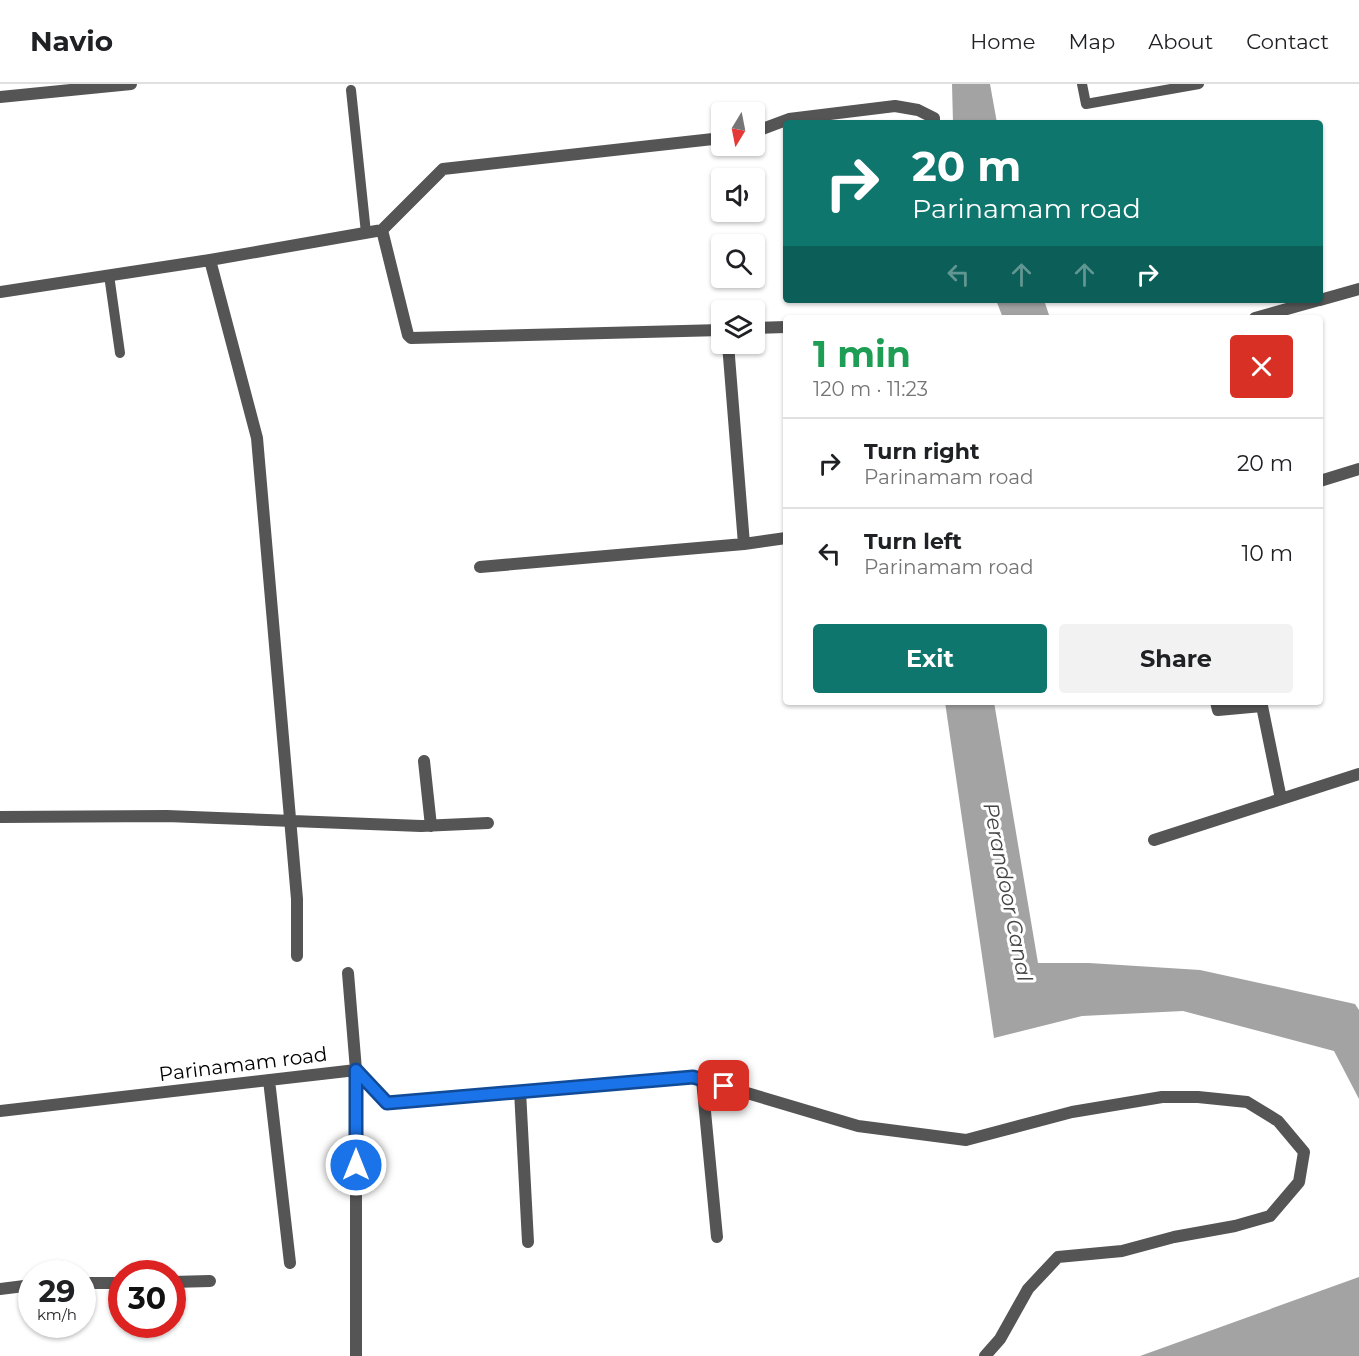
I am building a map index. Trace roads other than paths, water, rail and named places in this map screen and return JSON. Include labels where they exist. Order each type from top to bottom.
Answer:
[{"type":"street","points":[[0,97],[131,84]]},
{"type":"street","points":[[786,120],[895,106],[918,110],[934,120]]},
{"type":"street","points":[[765,128],[783,121]]},
{"type":"street","points":[[0,292],[210,260],[382,230],[443,170],[711,139]]},
{"type":"street","points":[[382,230],[408,335],[411,338],[711,330]]},
{"type":"street","points":[[210,260],[257,438],[297,899],[297,956]]},
{"type":"street","points":[[1323,299],[1359,289]]},
{"type":"street","points":[[1266,315],[1309,303]]},
{"type":"street","points":[[765,328],[783,327]]},
{"type":"street","points":[[729,354],[744,544]]},
{"type":"street","points":[[1323,480],[1359,469]]},
{"type":"street","points":[[480,567],[744,544],[783,538]]},
{"type":"street","points":[[1217,705],[1218,710],[1262,706],[1281,799]]},
{"type":"street","points":[[424,760],[431,826]]},
{"type":"street","points":[[1154,840],[1359,774]]},
{"type":"street","points":[[0,818],[167,816],[431,826],[488,823]]},
{"type":"street","points":[[348,974],[356,1070],[356,1356]]},
{"type":"street","name":"Parinamam road","points":[[0,1111],[356,1070],[387,1103],[698,1078]]},
{"type":"street","points":[[717,1237],[698,1078],[858,1126],[966,1140],[1072,1113],[1162,1097],[1198,1097],[1247,1102],[1278,1121],[1305,1152],[1299,1182],[1270,1216],[1122,1251],[1058,1257],[1028,1289],[1000,1339],[985,1356]]},
{"type":"street","points":[[269,1080],[290,1263]]},
{"type":"street","points":[[520,1091],[528,1242]]},
{"type":"street","points":[[186,1282],[210,1281]]},
{"type":"street","points":[[0,1289],[18,1287]]},
{"type":"lane","points":[[1082,84],[1086,104],[1199,84]]},
{"type":"lane","points":[[351,90],[366,233]]},
{"type":"lane","points":[[109,275],[120,353]]},
{"type":"water","points":[[952,84],[990,84],[996,120],[953,120]]},
{"type":"water","points":[[997,303],[1045,303],[1049,315],[1002,315]]},
{"type":"water","name":"Perandoor Canal","points":[[945,705],[995,705],[1038,963],[1089,963],[1200,970],[1355,1004],[1359,1010],[1359,1099],[1334,1051],[1183,1011],[1082,1016],[994,1038]]},
{"type":"water","points":[[1359,1277],[1359,1356],[1140,1356]]}]
